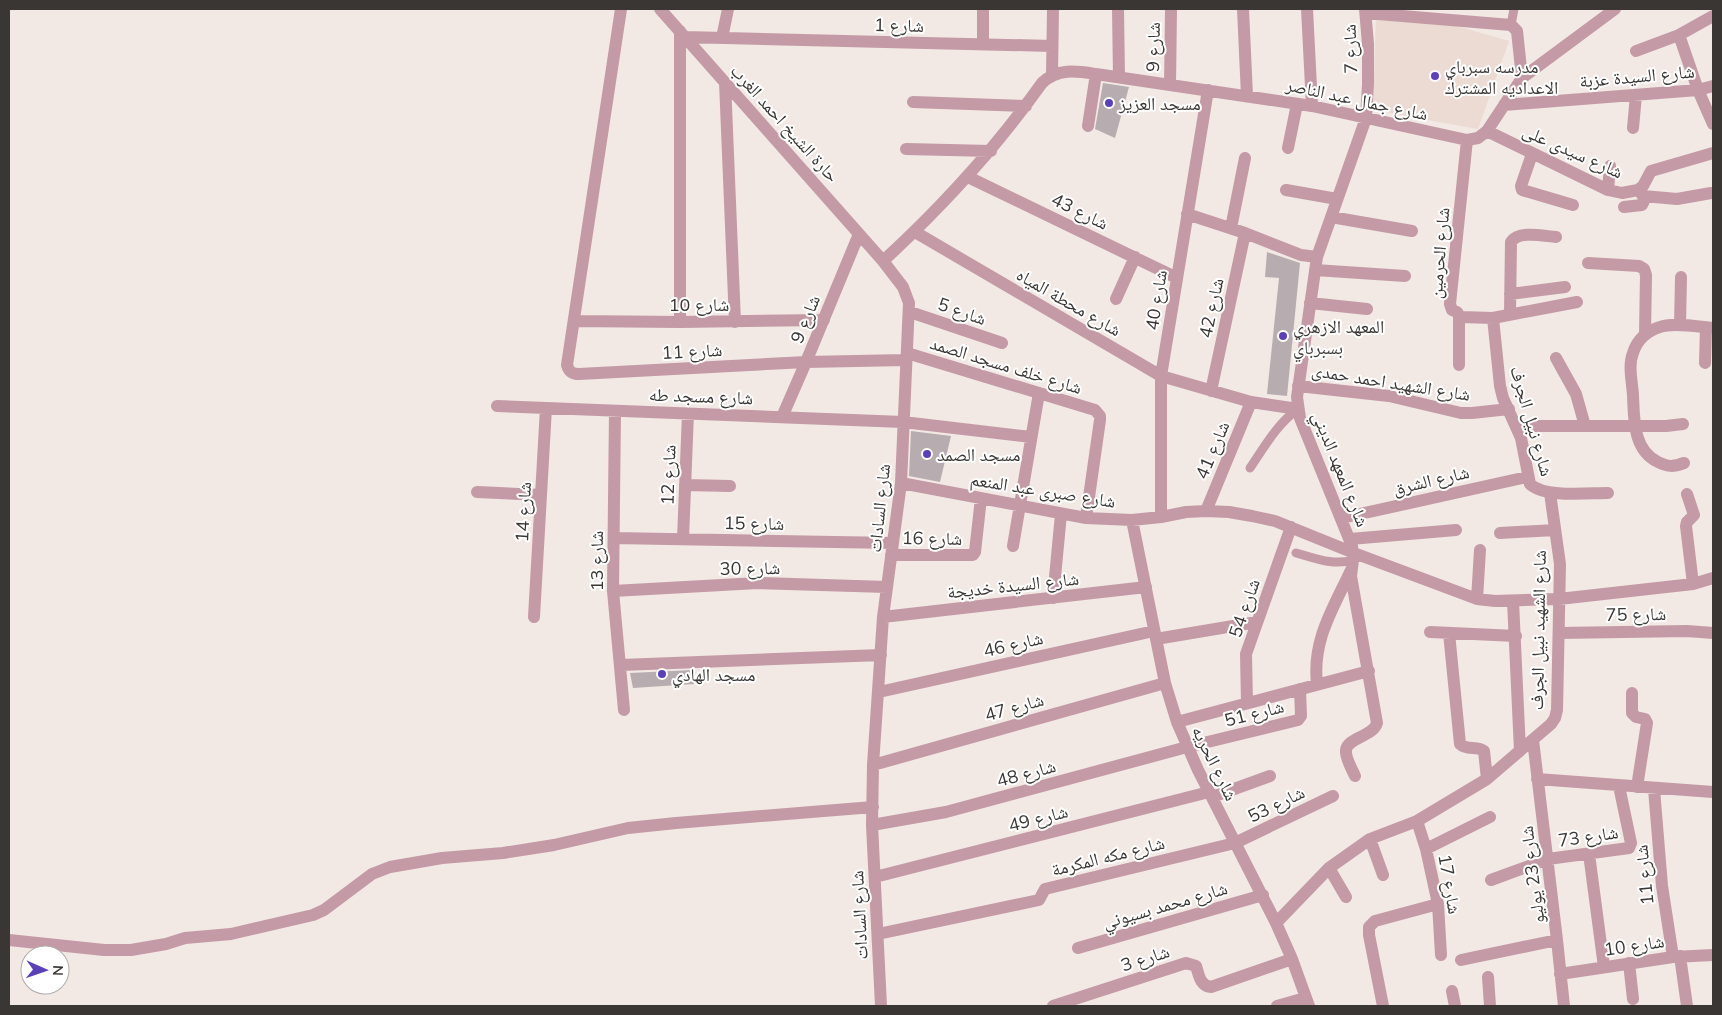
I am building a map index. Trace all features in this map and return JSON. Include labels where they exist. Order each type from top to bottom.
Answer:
[{"type":"street","points":[[574,321],[621,9]]},
{"type":"street","points":[[722,38],[728,9]]},
{"type":"street","points":[[983,9],[983,44]]},
{"type":"street","points":[[883,261],[915,232],[968,177],[991,151],[1047,79],[1052,46],[1053,9]]},
{"type":"street","points":[[1118,9],[1119,77]]},
{"type":"street","name":"شارع 9","points":[[1170,85],[1171,9]]},
{"type":"street","points":[[1243,9],[1247,96]]},
{"type":"street","points":[[1308,9],[1312,106]]},
{"type":"street","points":[[1467,140],[1478,138],[1487,131],[1522,78],[1615,9]]},
{"type":"street","name":"حارة الشيخ احمد الغرب","points":[[663,10],[682,34],[883,261]]},
{"type":"street","points":[[1365,11],[1466,14],[1511,25],[1518,31],[1522,78]]},
{"type":"street","name":"شارع 7","points":[[1365,11],[1368,84],[1366,118]]},
{"type":"street","points":[[1636,50],[1679,35],[1713,16]]},
{"type":"street","points":[[680,322],[682,34]]},
{"type":"street","name":"شارع 1","points":[[682,34],[722,38],[1052,46]]},
{"type":"street","points":[[1679,35],[1698,90],[1713,124]]},
{"type":"street","name":"شارع جمال عبد الناصر","points":[[1047,79],[1071,71],[1119,77],[1312,106],[1467,140]]},
{"type":"street","points":[[1088,126],[1096,74]]},
{"type":"street","points":[[725,82],[735,322]]},
{"type":"street","name":"شارع السيدة عزبة","points":[[1504,104],[1698,90],[1713,86]]},
{"type":"street","name":"شارع 40","points":[[1161,517],[1161,376],[1208,90]]},
{"type":"street","points":[[1634,128],[1636,95]]},
{"type":"street","points":[[913,102],[1026,106]]},
{"type":"street","points":[[1288,148],[1297,104]]},
{"type":"street","name":"شارع المعهد الديني","points":[[1355,776],[1346,747],[1375,728],[1377,720],[1352,580],[1353,560],[1350,539],[1300,418],[1298,386],[1316,263],[1366,118]]},
{"type":"street","name":"شارع سيدى على","points":[[1487,131],[1608,190],[1677,199],[1711,193]]},
{"type":"street","name":"شارع الحرمين","points":[[1459,365],[1460,317],[1450,306],[1467,140]]},
{"type":"street","points":[[906,149],[991,151]]},
{"type":"street","points":[[1641,193],[1651,171],[1713,153]]},
{"type":"street","points":[[1532,154],[1521,186],[1522,190],[1573,205]]},
{"type":"street","points":[[1231,228],[1245,158]]},
{"type":"street","points":[[1608,190],[1610,166]]},
{"type":"street","name":"شارع 43","points":[[968,177],[1177,278]]},
{"type":"street","points":[[1286,190],[1337,199]]},
{"type":"street","name":"شارع سيدى على","points":[[1624,207],[1640,206],[1644,201],[1641,193]]},
{"type":"street","points":[[1188,214],[1245,233],[1301,255],[1316,263],[1405,276]]},
{"type":"street","points":[[1331,217],[1412,231]]},
{"type":"street","name":"شارع محطة المياه","points":[[915,232],[1161,376],[1251,402],[1298,409]]},
{"type":"street","name":"شارع 42","points":[[1211,391],[1245,233]]},
{"type":"street","name":"شارع 9","points":[[782,417],[859,234]]},
{"type":"street","points":[[1510,314],[1512,239],[1520,235],[1556,237]]},
{"type":"street","points":[[1116,299],[1135,257]]},
{"type":"street","name":"شارع السادات","points":[[881,1006],[872,825],[873,765],[883,617],[901,483],[906,356],[910,312],[904,287],[883,261]]},
{"type":"street","points":[[1588,263],[1639,266],[1644,269],[1646,275],[1645,335]]},
{"type":"street","points":[[1680,277],[1680,326]]},
{"type":"street","points":[[1510,294],[1565,287]]},
{"type":"street","points":[[1460,317],[1492,318],[1577,302]]},
{"type":"street","points":[[1310,303],[1367,309]]},
{"type":"street","name":"شارع 5","points":[[910,312],[1002,343]]},
{"type":"street","name":"شارع نبيل الجرف","points":[[1492,318],[1500,386],[1508,409],[1517,426],[1530,484],[1533,488],[1550,493],[1608,493]]},
{"type":"street","name":"شارع 10","points":[[574,321],[735,322],[824,320]]},
{"type":"street","name":"شارع 11","points":[[574,321],[567,366],[571,372],[579,374],[806,362]]},
{"type":"street","points":[[1684,463],[1676,466],[1667,466],[1648,456],[1641,448],[1635,426],[1630,365],[1632,354],[1637,344],[1645,335],[1661,326],[1710,328],[1705,363]]},
{"type":"street","name":"شارع خلف مسجد الصمد","points":[[806,362],[906,356],[1094,410],[1100,416],[1100,420],[1086,518]]},
{"type":"street","points":[[1556,358],[1576,394],[1585,426]]},
{"type":"street","name":"شارع الشهيد احمد حمدى","points":[[1298,386],[1389,396],[1462,413],[1508,409]]},
{"type":"street","points":[[1012,546],[1039,393]]},
{"type":"street","name":"شارع 41","points":[[1206,511],[1251,402]]},
{"type":"street","name":"شارع مسجد طه","points":[[497,406],[903,422],[1031,437]]},
{"type":"street","name":"شارع 14","points":[[534,617],[546,408]]},
{"type":"street","name":"شارع 13","points":[[616,411],[613,592],[624,710]]},
{"type":"street","name":"شارع 12","points":[[683,539],[688,414]]},
{"type":"street","points":[[1517,426],[1683,424]]},
{"type":"street","name":"شارع الشرق","points":[[1342,518],[1527,476]]},
{"type":"street","name":"شارع صبرى عبد المنعم","points":[[901,483],[1086,518],[1132,520],[1206,511],[1252,516],[1291,527],[1353,560],[1477,599],[1513,601],[1559,599],[1693,584],[1713,578]]},
{"type":"street","points":[[685,485],[730,486]]},
{"type":"street","points":[[477,492],[541,495]]},
{"type":"street","name":"شارع الشهيد نبيل الجرف","points":[[1276,923],[1329,868],[1370,839],[1417,821],[1487,779],[1551,724],[1557,710],[1560,564],[1550,493]]},
{"type":"street","points":[[1687,494],[1694,515],[1687,522],[1686,526],[1693,584]]},
{"type":"street","name":"شارع 16","points":[[892,549],[973,556],[981,498]]},
{"type":"street","points":[[1053,598],[1061,514]]},
{"type":"street","name":"شارع الحريه","points":[[1132,520],[1164,683],[1177,722],[1187,747],[1263,895],[1292,959],[1307,1002]]},
{"type":"street","name":"شارع 54","points":[[1247,703],[1245,659],[1291,527]]},
{"type":"street","points":[[1350,539],[1456,530]]},
{"type":"street","points":[[1500,533],[1555,530]]},
{"type":"street","name":"شارع 15","points":[[614,538],[683,539],[892,549]]},
{"type":"street","points":[[1477,599],[1480,550]]},
{"type":"street","points":[[1318,684],[1316,659],[1321,635],[1353,560]]},
{"type":"street","name":"شارع 30","points":[[613,592],[758,584],[887,587]]},
{"type":"street","name":"شارع السيدة خديجة","points":[[883,617],[1146,587]]},
{"type":"street","points":[[1513,601],[1520,751]]},
{"type":"street","name":"شارع 46","points":[[879,692],[1155,635],[1257,622]]},
{"type":"street","name":"شارع 75","points":[[1558,633],[1687,631],[1713,633]]},
{"type":"street","points":[[1430,632],[1516,636]]},
{"type":"street","points":[[1449,633],[1460,744],[1464,747],[1478,748],[1484,751],[1487,779]]},
{"type":"street","points":[[621,665],[881,655]]},
{"type":"street","points":[[1177,722],[1369,670]]},
{"type":"street","name":"شارع 47","points":[[873,765],[1164,683]]},
{"type":"street","name":"شارع 51","points":[[1187,747],[1299,719],[1301,716],[1300,689]]},
{"type":"street","points":[[1632,693],[1633,715],[1645,719],[1648,723],[1638,787]]},
{"type":"street","name":"شارع 23 يوليو","points":[[1533,740],[1564,1006]]},
{"type":"street","name":"شارع 48","points":[[872,825],[946,812],[1187,747]]},
{"type":"street","name":"شارع 49","points":[[874,877],[1211,795],[1270,776]]},
{"type":"street","points":[[1537,779],[1713,792]]},
{"type":"street","name":"شارع 73","points":[[1548,859],[1629,848],[1631,843],[1619,786]]},
{"type":"street","name":"شارع 11","points":[[1654,789],[1662,886],[1687,1006]]},
{"type":"street","name":"شارع 53","points":[[1235,843],[1333,796]]},
{"type":"street","points":[[9,940],[104,950],[132,950],[166,944],[185,938],[232,934],[313,915],[324,910],[372,874],[390,867],[442,858],[554,845],[628,828],[873,807]]},
{"type":"street","points":[[1426,849],[1490,817]]},
{"type":"street","name":"شارع 17","points":[[1417,821],[1426,849],[1438,904],[1441,955]]},
{"type":"street","points":[[1370,839],[1383,874]]},
{"type":"street","name":"شارع مكه المكرمة","points":[[878,934],[1039,900],[1045,889],[1235,843]]},
{"type":"street","points":[[1589,854],[1604,967]]},
{"type":"street","points":[[1491,880],[1548,859]]},
{"type":"street","points":[[1329,868],[1346,897]]},
{"type":"street","name":"شارع محمد بسيوني","points":[[1078,948],[1263,895]]},
{"type":"street","points":[[1383,1006],[1369,927],[1375,921],[1438,904]]},
{"type":"street","points":[[1461,960],[1557,940]]},
{"type":"street","name":"شارع 10","points":[[1560,974],[1676,957],[1713,955]]},
{"type":"street","name":"شارع 3","points":[[1054,1006],[1186,963],[1196,966],[1202,982],[1212,987],[1292,959]]},
{"type":"street","points":[[1628,964],[1633,999]]},
{"type":"street","points":[[1488,977],[1490,1006]]},
{"type":"street","points":[[1452,991],[1455,1006]]},
{"type":"street","points":[[1277,1006],[1307,1002]]},
{"type":"lane","points":[[1511,25],[1514,9]]},
{"type":"lane","points":[[1250,468],[1284,419],[1298,409]]},
{"type":"lane","points":[[1296,553],[1331,563],[1346,563],[1353,560]]},
{"type":"shaded area","name":"مدرسه سبرباي الاعداديه المشترك","points":[[1376,16],[1446,23],[1509,41],[1478,129],[1373,110]]},
{"type":"building","name":"مسجد العزيز","points":[[1103,83],[1129,87],[1115,138],[1095,129]]},
{"type":"building","name":"المعهد الازهري بسبرباي","points":[[1267,252],[1300,263],[1287,396],[1267,394],[1279,278],[1265,277]]},
{"type":"building","name":"مسجد الصمد","points":[[911,431],[951,436],[940,482],[909,476]]},
{"type":"building","name":"مسجد الهادي","points":[[693,670],[694,684],[633,688],[630,673]]},
{"type":"place","name":"مدرسه سبرباي الاعداديه المشترك","points":[[1435,76]]},
{"type":"place","name":"مسجد العزيز","points":[[1109,103]]},
{"type":"place","name":"المعهد الازهري بسبرباي","points":[[1283,336]]},
{"type":"place","name":"مسجد الصمد","points":[[927,454]]},
{"type":"place","name":"مسجد الهادي","points":[[662,674]]}]
